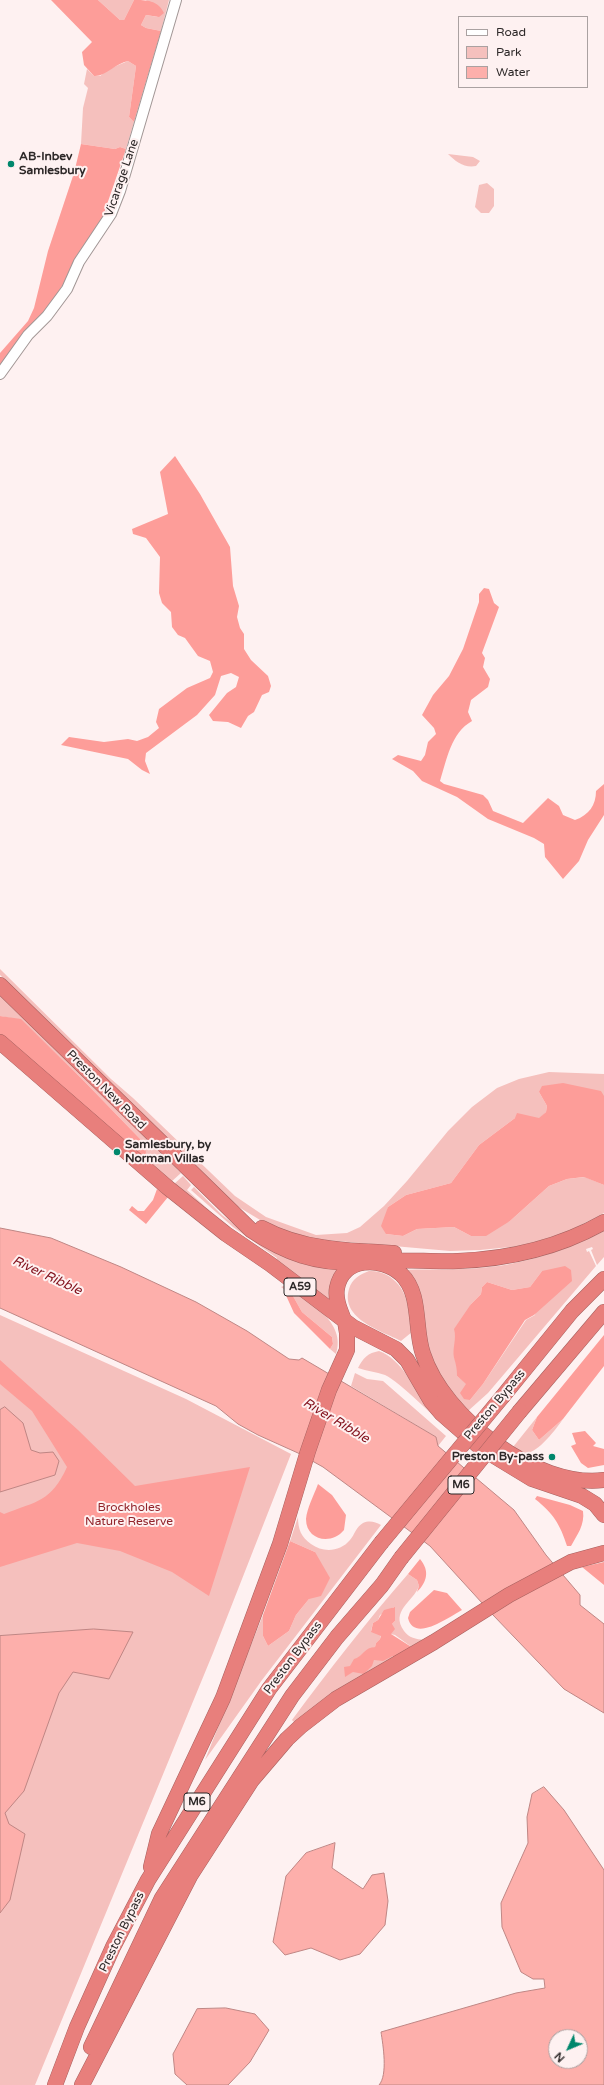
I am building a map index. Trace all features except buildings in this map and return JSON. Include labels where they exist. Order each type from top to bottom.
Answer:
[{"type":"highway","name":"Preston New Road","points":[[0,985],[228,1210],[251,1230],[292,1254],[319,1261],[362,1262]]},
{"type":"highway","name":"A59","points":[[0,1042],[167,1187],[222,1231],[270,1264],[345,1321]]},
{"type":"highway","points":[[228,1210],[270,1233],[301,1244],[322,1248],[416,1254],[458,1261]]},
{"type":"highway","points":[[148,1880],[160,1834],[223,1698],[280,1544],[298,1482],[329,1390],[344,1359],[347,1345],[345,1321],[338,1301],[337,1288],[344,1275],[362,1262],[396,1260],[458,1261],[486,1259],[531,1251],[562,1242],[604,1222]]},
{"type":"highway","points":[[362,1262],[381,1264],[395,1270],[407,1281],[414,1297],[419,1342],[428,1368],[450,1402],[480,1432],[508,1451],[551,1473],[572,1480],[604,1480]]},
{"type":"highway","name":"Preston Bypass","points":[[55,2085],[76,2027],[113,1947],[148,1880],[269,1689],[381,1543],[572,1311],[604,1279]]},
{"type":"highway","name":"Preston Bypass","points":[[76,2085],[85,2060],[162,1898],[292,1696],[337,1637],[382,1585],[401,1558],[520,1411],[604,1312]]},
{"type":"highway","points":[[345,1321],[362,1332],[396,1349],[406,1360],[441,1413],[481,1448],[532,1479],[582,1496],[595,1504],[604,1515]]},
{"type":"highway","points":[[82,2085],[190,1876],[252,1780],[273,1754],[301,1726],[320,1710],[533,1582],[571,1562],[597,1554]]},
{"type":"street","name":"Vicarage Lane","points":[[0,374],[28,335],[47,316],[60,300],[67,289],[79,262],[111,214],[120,191],[176,0]]},
{"type":"green space","points":[[51,0],[98,0],[120,20],[124,20],[134,0],[143,0],[155,3],[164,13],[159,17],[146,15],[141,25],[146,28],[161,31],[134,122],[129,117],[136,66],[128,61],[119,64],[98,76],[94,76],[84,65],[82,52],[92,42]]},
{"type":"green space","points":[[98,0],[134,0],[124,20],[120,20]]},
{"type":"green space","points":[[146,0],[169,0],[161,31],[146,28],[141,25],[146,15],[158,17]]},
{"type":"green space","points":[[128,61],[136,66],[129,117],[134,122],[126,149],[120,147],[115,149],[81,144],[83,108],[88,88],[84,84],[87,69],[94,76],[100,76],[109,69]]},
{"type":"green space","points":[[81,144],[115,149],[120,147],[126,149],[102,219],[77,255],[64,283],[49,307],[0,366],[0,353],[28,321],[34,308],[48,251],[74,173]]},
{"type":"green space","points":[[448,154],[473,157],[480,161],[476,166],[468,166],[457,162]]},
{"type":"green space","points":[[487,183],[494,189],[494,206],[489,213],[481,213],[475,207],[479,185]]},
{"type":"green space","points":[[175,456],[200,494],[230,547],[233,586],[239,606],[237,617],[240,628],[244,634],[244,649],[251,660],[268,676],[271,686],[269,692],[262,695],[254,712],[248,716],[241,728],[228,722],[213,721],[209,715],[227,693],[236,687],[239,677],[231,673],[221,676],[215,695],[197,715],[146,753],[145,761],[150,774],[142,770],[128,759],[61,745],[69,737],[104,742],[128,739],[137,741],[148,737],[159,728],[156,722],[159,709],[187,688],[210,678],[213,672],[210,661],[198,656],[185,638],[178,635],[172,627],[171,612],[162,603],[159,593],[160,557],[146,538],[133,534],[132,529],[168,514],[160,472]]},
{"type":"green space","points":[[484,588],[489,589],[494,603],[499,607],[482,653],[485,658],[483,667],[490,679],[488,687],[471,700],[468,712],[472,721],[459,732],[454,739],[440,781],[444,784],[483,795],[488,800],[493,811],[523,823],[548,798],[559,806],[563,815],[575,820],[580,818],[591,809],[595,801],[596,791],[604,784],[604,815],[588,840],[579,861],[563,879],[545,857],[544,844],[534,838],[488,819],[457,797],[422,781],[413,771],[392,759],[398,755],[421,761],[425,755],[428,742],[436,734],[434,728],[422,715],[433,695],[449,676],[463,649],[479,602],[479,594]]},
{"type":"green space","points":[[0,969],[111,1079],[133,1098],[235,1196],[266,1217],[316,1235],[347,1233],[360,1227],[384,1206],[407,1181],[448,1131],[472,1107],[497,1088],[519,1079],[549,1072],[604,1074],[604,1096],[539,1092],[547,1106],[546,1112],[540,1118],[515,1118],[479,1145],[451,1183],[406,1195],[388,1207],[386,1234],[403,1236],[417,1229],[454,1227],[471,1236],[510,1221],[549,1186],[567,1179],[585,1177],[604,1185],[604,1213],[565,1233],[530,1245],[480,1250],[450,1251],[303,1238],[275,1229],[227,1200],[0,975]]},
{"type":"green space","points":[[0,994],[181,1173],[171,1182],[140,1155],[145,1144],[84,1081],[21,1020],[0,1016]]},
{"type":"green space","points":[[0,1016],[21,1019],[145,1144],[146,1154],[140,1155],[0,1034]]},
{"type":"green space","points":[[563,1083],[601,1091],[604,1096],[604,1185],[584,1177],[567,1179],[549,1186],[510,1221],[486,1236],[471,1236],[454,1227],[417,1229],[403,1236],[386,1234],[381,1226],[388,1207],[406,1195],[451,1183],[479,1145],[515,1118],[517,1113],[539,1118],[546,1112],[547,1106],[539,1092],[542,1086]]},
{"type":"green space","points":[[183,1176],[191,1185],[187,1190],[236,1235],[174,1184]]},
{"type":"green space","points":[[194,1187],[222,1215],[244,1232],[340,1268],[331,1303],[275,1262],[277,1258],[233,1227],[191,1190]]},
{"type":"green space","points":[[157,1189],[168,1197],[146,1224],[129,1210],[132,1206],[138,1211],[144,1211],[153,1200]]},
{"type":"green space","points":[[604,1231],[604,1257],[597,1265],[591,1250],[593,1249],[592,1247],[586,1249],[587,1252],[589,1251],[596,1266],[488,1393],[468,1411],[454,1397],[437,1372],[403,1270],[480,1268],[517,1263],[552,1253]],"holes":[[[542,1271],[535,1315],[526,1320],[483,1384],[470,1400],[467,1384],[457,1376],[457,1364],[454,1357],[457,1337],[471,1304],[481,1294],[482,1287],[487,1282],[512,1290],[530,1287]]]},
{"type":"green space","points":[[565,1266],[571,1270],[572,1281],[534,1315],[525,1320],[483,1384],[470,1400],[464,1399],[460,1393],[466,1384],[457,1376],[454,1358],[454,1329],[471,1304],[481,1294],[482,1287],[487,1282],[512,1290],[530,1287],[542,1271]]},
{"type":"green space","points":[[369,1271],[384,1273],[395,1281],[404,1293],[412,1332],[401,1341],[364,1322],[356,1316],[351,1308],[348,1299],[350,1286],[356,1278]]},
{"type":"green space","points":[[286,1285],[314,1305],[331,1322],[336,1332],[338,1343],[336,1354],[330,1349],[333,1344],[332,1337],[302,1312],[293,1296],[281,1287]]},
{"type":"green space","points":[[284,1291],[293,1296],[302,1312],[332,1337],[333,1344],[330,1349],[294,1313]]},
{"type":"green space","name":"Brockholes Nature Reserve","points":[[0,1315],[186,1399],[291,1454],[213,1653],[35,2085],[0,2085]]},
{"type":"green space","points":[[604,1335],[604,1366],[563,1419],[539,1440],[532,1430],[537,1417]]},
{"type":"green space","points":[[379,1351],[394,1360],[406,1374],[429,1408],[452,1431],[451,1432],[391,1379],[385,1375],[358,1368],[366,1356]]},
{"type":"green space","points":[[0,1360],[78,1430],[135,1486],[250,1467],[209,1596],[172,1572],[120,1551],[77,1543],[0,1567],[0,1512],[4,1514],[42,1499],[55,1487],[67,1467],[32,1411],[0,1384]]},
{"type":"green space","points":[[355,1373],[367,1379],[383,1381],[446,1436],[438,1446],[436,1437],[351,1386]]},
{"type":"green space","points":[[537,1417],[532,1430],[539,1440],[563,1419],[540,1446],[529,1453],[524,1453],[513,1447]]},
{"type":"green space","points":[[585,1431],[596,1443],[593,1446],[604,1449],[604,1465],[588,1468],[581,1463],[571,1446],[576,1444],[572,1433]]},
{"type":"green space","points":[[318,1484],[332,1495],[346,1515],[344,1530],[333,1538],[327,1539],[315,1536],[310,1532],[307,1526],[306,1519],[308,1510]]},
{"type":"green space","points":[[537,1496],[570,1505],[583,1511],[582,1525],[571,1546],[567,1546],[559,1525],[551,1514],[535,1499]]},
{"type":"green space","points":[[298,1517],[299,1529],[302,1536],[316,1547],[326,1550],[336,1549],[346,1544],[352,1538],[359,1526],[363,1523],[372,1522],[381,1525],[262,1680],[205,1760],[263,1615],[263,1636],[268,1646],[289,1631],[296,1615],[309,1599],[315,1552],[290,1541]]},
{"type":"green space","points":[[290,1541],[315,1552],[330,1578],[321,1596],[309,1599],[296,1615],[289,1631],[268,1646],[263,1636],[263,1615]]},
{"type":"green space","points":[[420,1559],[425,1568],[426,1576],[423,1584],[417,1592],[419,1586],[417,1580],[408,1574]]},
{"type":"green space","points":[[604,1562],[604,1585],[582,1567]]},
{"type":"green space","points":[[408,1574],[417,1580],[419,1586],[401,1612],[400,1624],[410,1637],[424,1640],[413,1648],[395,1635],[391,1634],[392,1624],[395,1621],[394,1607],[380,1615],[378,1620],[373,1623],[371,1631],[381,1635],[380,1639],[376,1643],[375,1647],[357,1658],[345,1676],[374,1660],[393,1656],[393,1658],[296,1724],[292,1720],[306,1701],[334,1664]]},
{"type":"green space","points":[[434,1590],[447,1593],[462,1610],[432,1626],[417,1628],[412,1625],[408,1618],[410,1612]]},
{"type":"green space","points":[[395,1607],[395,1621],[392,1624],[395,1629],[391,1634],[413,1648],[393,1658],[393,1656],[383,1661],[374,1660],[372,1666],[364,1674],[353,1672],[345,1677],[344,1667],[350,1666],[354,1659],[366,1650],[375,1647],[376,1643],[380,1639],[381,1636],[371,1632],[373,1623],[378,1620],[384,1610]]},
{"type":"water","name":"River Ribble","points":[[0,1228],[51,1238],[121,1267],[196,1302],[247,1331],[289,1359],[299,1360],[302,1358],[436,1437],[438,1446],[514,1510],[546,1555],[580,1595],[580,1605],[604,1624],[604,1713],[564,1689],[493,1615],[430,1546],[323,1467],[298,1453],[258,1435],[238,1424],[216,1406],[0,1308]]},
{"type":"water","points":[[5,1407],[23,1423],[31,1450],[40,1453],[53,1452],[59,1461],[55,1475],[0,1492],[0,1410]]},
{"type":"water","points":[[94,1629],[133,1632],[109,1679],[73,1672],[59,1693],[24,1791],[5,1813],[9,1824],[25,1834],[10,1900],[0,1913],[0,1636]]},
{"type":"water","points":[[544,1787],[564,1810],[604,1870],[604,2085],[379,2085],[382,2080],[384,2067],[384,2052],[381,2032],[516,1993],[545,1988],[544,1979],[533,1979],[521,1972],[502,1927],[501,1903],[528,1843],[527,1817],[532,1794]]},
{"type":"water","points":[[335,1843],[332,1868],[363,1889],[372,1875],[384,1873],[388,1901],[385,1925],[360,1954],[340,1960],[311,1948],[285,1955],[273,1942],[286,1876],[306,1853]]},
{"type":"water","points":[[226,2008],[255,2014],[269,2030],[250,2062],[228,2085],[187,2085],[175,2074],[173,2054],[197,2009]]},
{"type":"place","name":"AB-Inbev Samlesbury","points":[[11,164]]},
{"type":"place","name":"Samlesbury, by Norman Villas","points":[[117,1152]]},
{"type":"place","name":"Preston By-pass","points":[[552,1457]]}]
